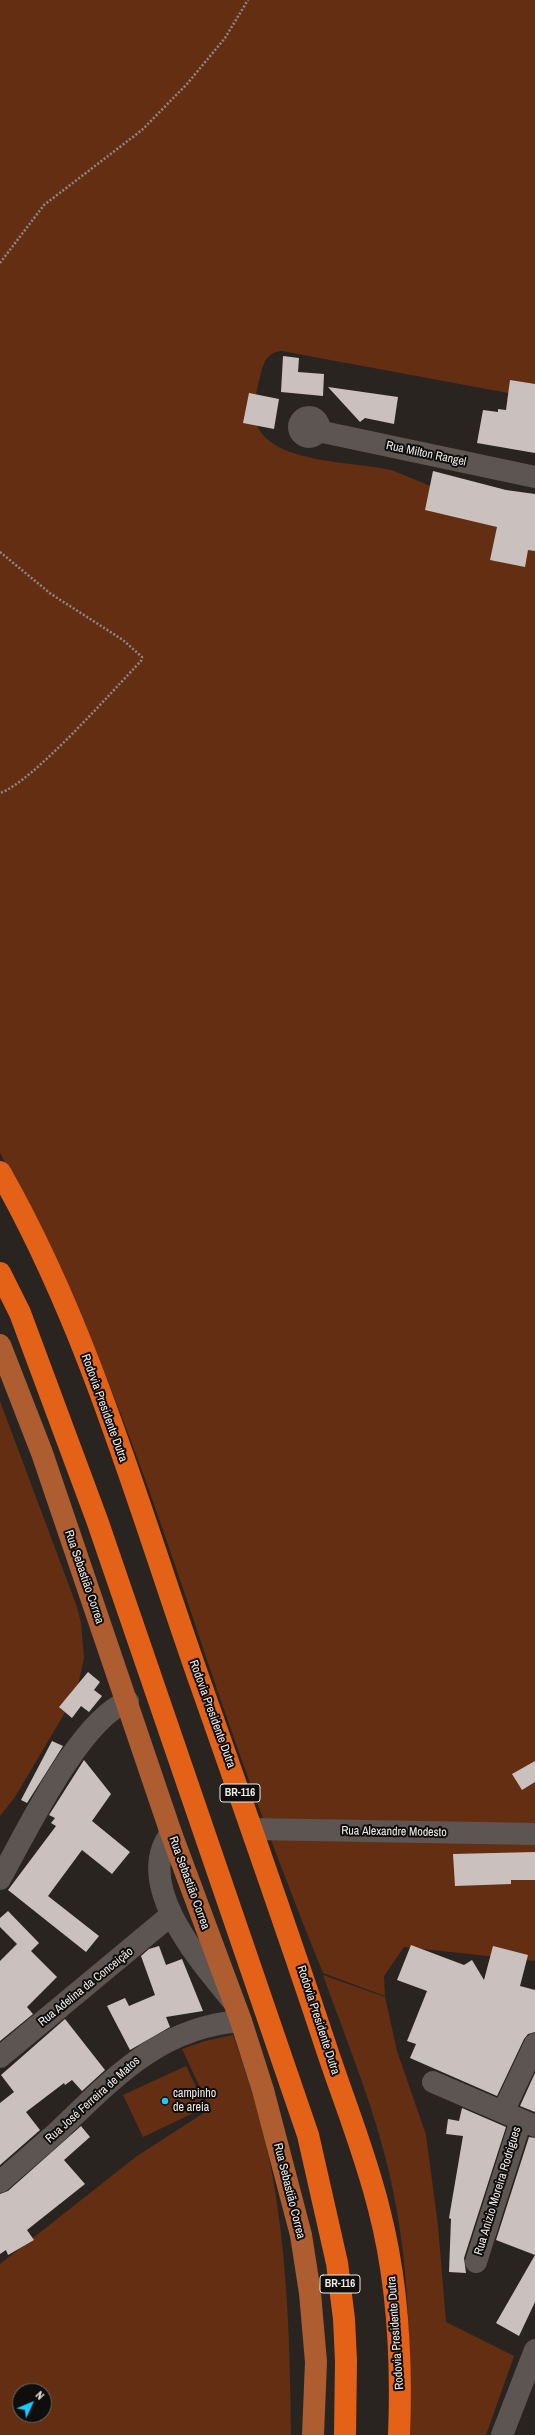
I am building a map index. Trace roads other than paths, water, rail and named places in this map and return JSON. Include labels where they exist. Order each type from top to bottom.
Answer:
[{"type":"highway","name":"Rodovia Presidente Dutra","points":[[0,1172],[18,1203],[74,1324],[253,1829],[358,2138],[380,2211],[394,2286],[400,2370],[399,2435]]},
{"type":"highway","name":"BR-116","points":[[0,1273],[20,1313],[94,1512],[308,2135],[337,2263],[344,2319],[346,2361],[345,2435]]},
{"type":"highway","points":[[326,2046],[367,2137],[390,2217],[402,2277],[408,2331],[410,2387],[406,2435]]},
{"type":"main road","name":"Rua Sebastião Correa","points":[[0,1345],[42,1453],[128,1701],[171,1833],[237,2012],[263,2090],[301,2235],[310,2293],[316,2362],[313,2435]]},
{"type":"street","name":"Rua Milton Rangel","points":[[318,431],[535,477]]},
{"type":"street","points":[[0,1879],[68,1760],[93,1728],[113,1708],[128,1701]]},
{"type":"street","name":"Rua Alexandre Modesto","points":[[253,1829],[535,1834]]},
{"type":"street","points":[[171,1833],[163,1848],[160,1864],[163,1891],[171,1915],[200,1961],[237,2012]]},
{"type":"street","name":"Rua Adelina da Conceição","points":[[0,2057],[171,1915]]},
{"type":"street","name":"Rua José Ferreira de Matos","points":[[0,2182],[111,2080],[144,2054],[176,2036],[221,2023],[237,2012]]},
{"type":"street","name":"Rua Anizio Moreira Rodrigues","points":[[476,2262],[520,2119],[535,2044]]},
{"type":"street","points":[[433,2082],[520,2119]]},
{"type":"street","points":[[502,2435],[535,2350]]},
{"type":"place","name":"campinho de areia","points":[[165,2101]]}]
